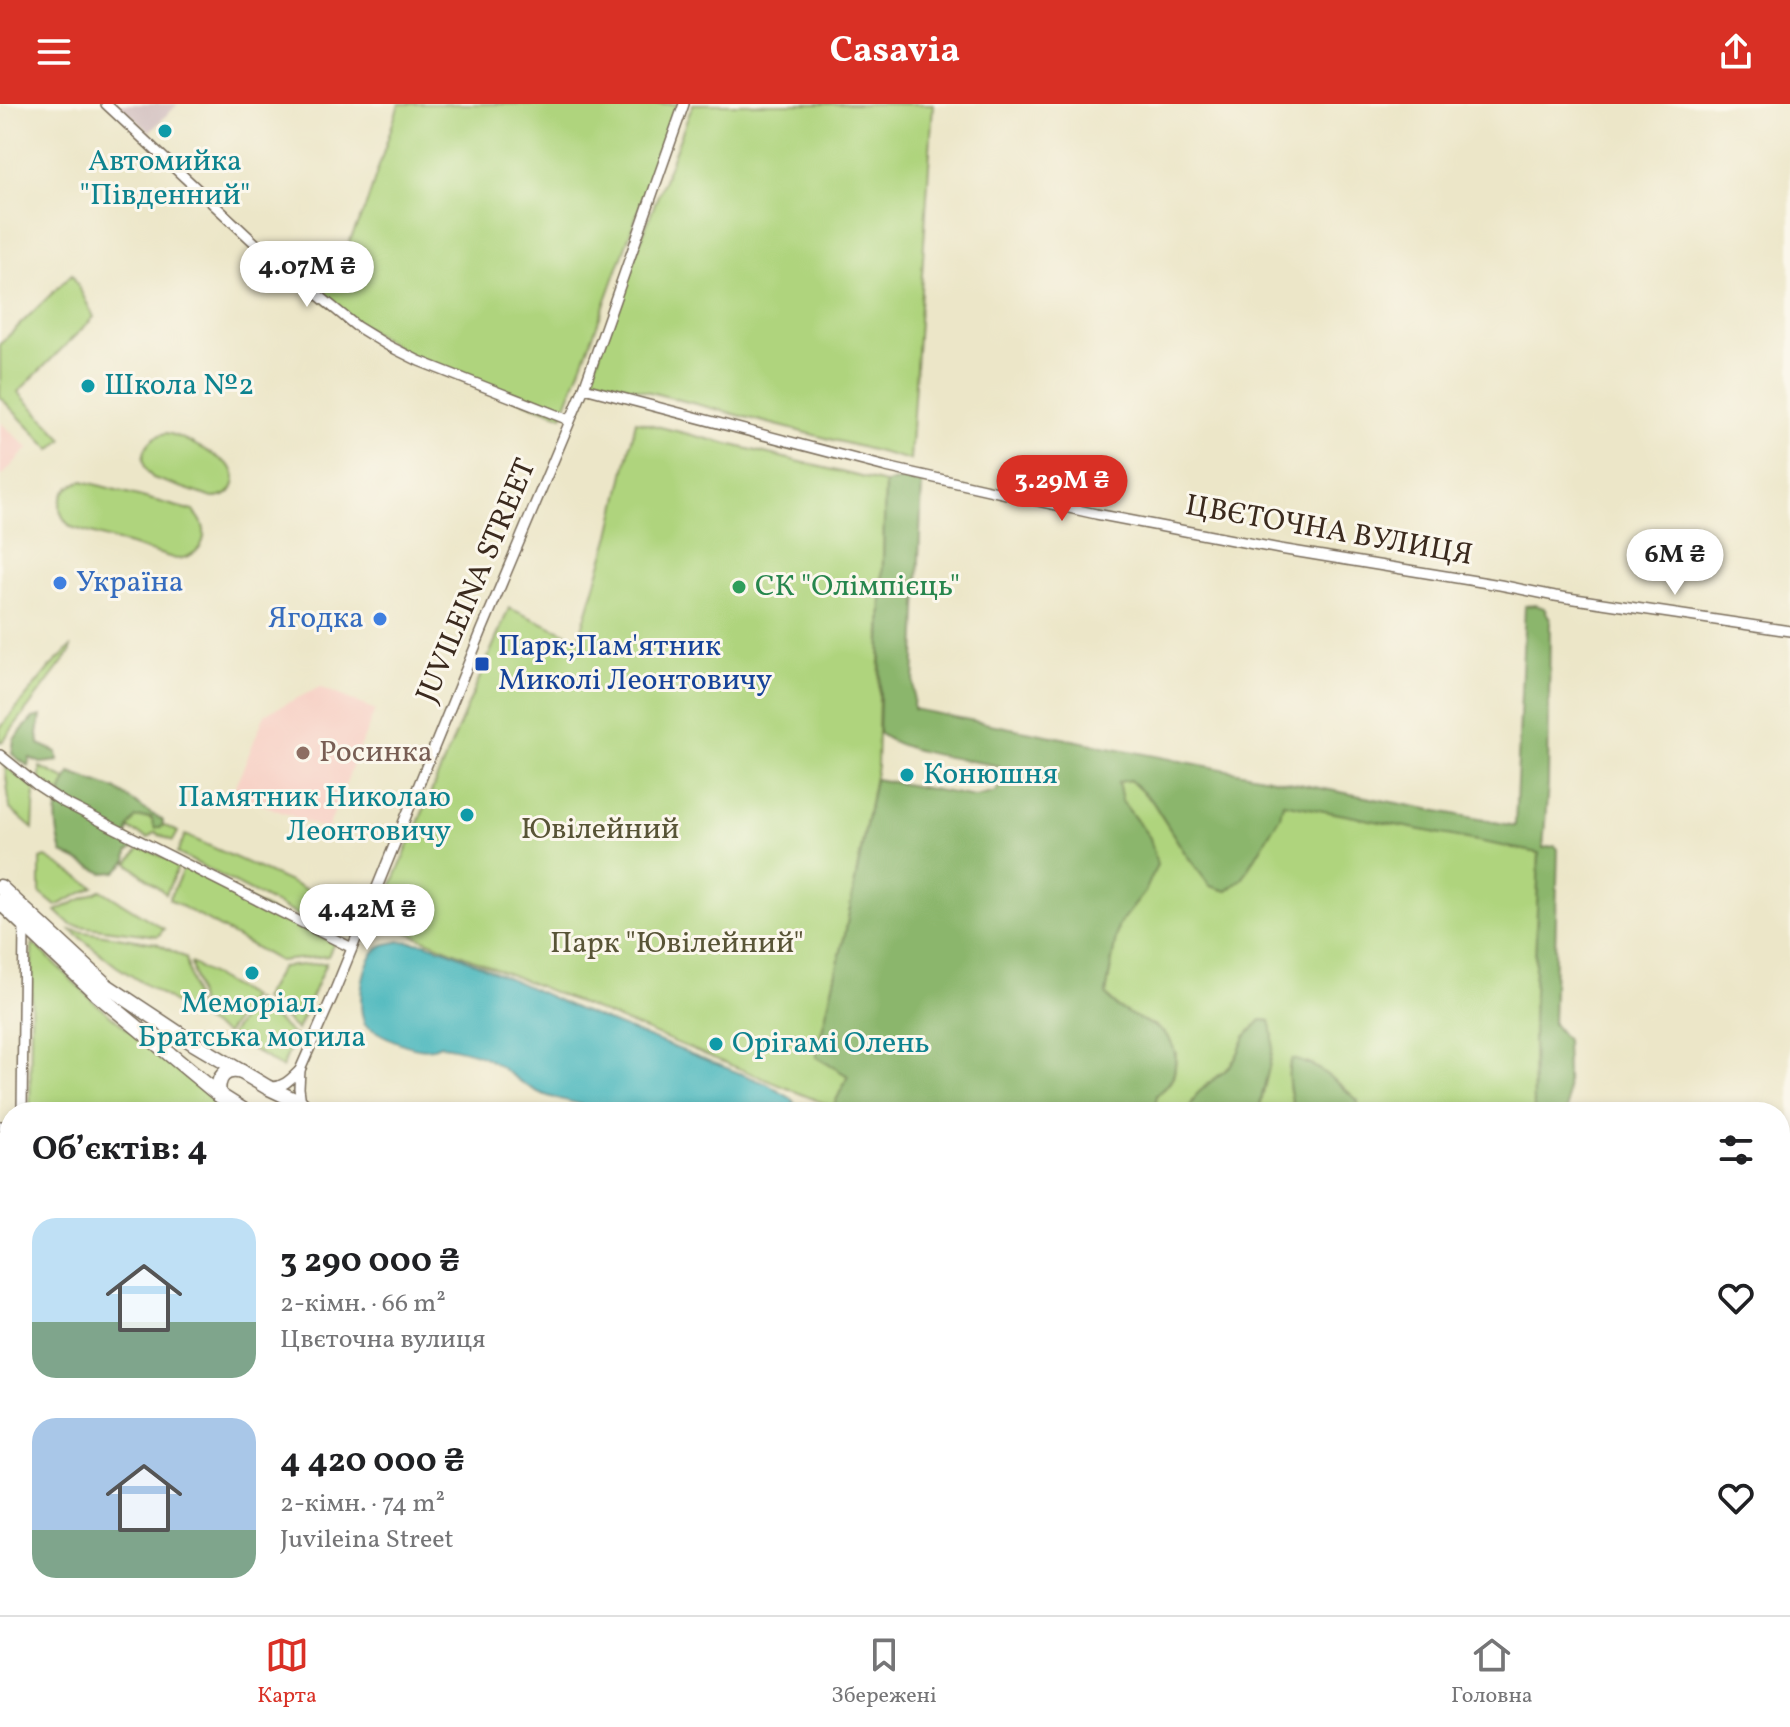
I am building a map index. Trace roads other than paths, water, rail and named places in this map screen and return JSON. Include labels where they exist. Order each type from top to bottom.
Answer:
[{"type":"highway","points":[[0,887],[107,986],[193,1043],[292,1102]]},
{"type":"highway","points":[[0,902],[97,994],[220,1102]]},
{"type":"highway","points":[[221,1102],[220,1078],[226,1072],[243,1072]]},
{"type":"street","points":[[106,104],[256,244],[356,326],[419,361],[569,420]]},
{"type":"street","name":"JUVILEINA STREET","points":[[302,1102],[300,1070],[584,388],[684,104]]},
{"type":"street","name":"ЦВЄТОЧНА ВУЛИЦЯ","points":[[584,388],[886,467],[1096,514],[1555,596],[1790,631]]},
{"type":"street","points":[[0,755],[63,802],[352,948]]},
{"type":"street","points":[[22,1102],[24,925]]},
{"type":"street","points":[[267,1087],[276,1088],[284,1084],[300,1070]]},
{"type":"water","points":[[400,941],[424,943],[451,952],[577,1009],[767,1084],[794,1102],[572,1102],[526,1086],[477,1054],[440,1045],[432,1048],[413,1047],[392,1039],[365,1025],[361,1006],[365,971],[374,952],[383,945]]},
{"type":"place","name":"Автомийка \"Південний\"","points":[[165,131]]},
{"type":"place","name":"Школа №2","points":[[88,386]]},
{"type":"place","name":"Україна","points":[[60,583]]},
{"type":"place","name":"СК \"Олімпієць\"","points":[[739,587]]},
{"type":"place","name":"Ягодка","points":[[380,619]]},
{"type":"place","name":"Парк;Пам'ятник Миколі Леонтовичу","points":[[482,664]]},
{"type":"place","name":"Росинка","points":[[303,753]]},
{"type":"place","name":"Конюшня","points":[[907,775]]},
{"type":"place","name":"Памятник Николаю Леонтовичу","points":[[467,815]]},
{"type":"place","name":"Меморіал. Братська могила","points":[[252,973]]},
{"type":"place","name":"Орігамі Олень","points":[[716,1044]]},
{"type":"park label","name":"Ювілейний","points":[[600,830]]},
{"type":"park label","name":"Парк \"Ювілейний\"","points":[[677,944]]}]
